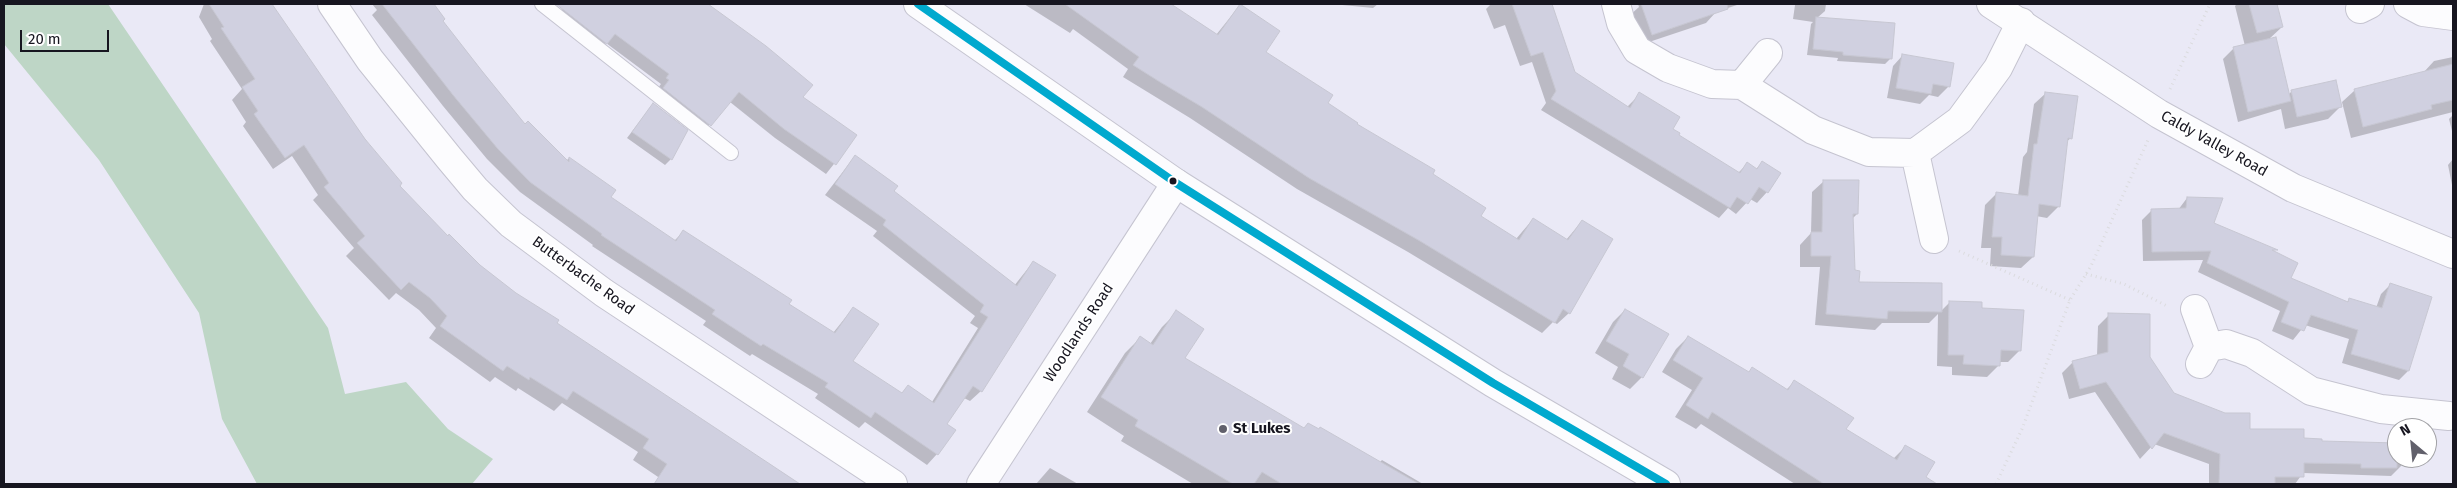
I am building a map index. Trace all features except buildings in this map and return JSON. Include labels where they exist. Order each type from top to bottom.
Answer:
[{"type":"street","name":"Butterbache Road","points":[[332,4],[370,60],[449,158],[475,189],[511,224],[604,293],[893,484]]},
{"type":"street","points":[[918,4],[1176,183],[1493,382],[1666,484]]},
{"type":"street","points":[[1616,4],[1621,22],[1636,50],[1668,68],[1712,84],[1742,85],[1813,130],[1869,152],[1915,153],[1960,120],[1998,68],[2021,22]]},
{"type":"street","name":"Caldy Valley Road","points":[[1990,4],[2021,22],[2159,114],[2293,188],[2453,254]]},
{"type":"street","points":[[2408,4],[2423,12],[2453,16]]},
{"type":"street","points":[[1742,85],[1768,52]]},
{"type":"street","points":[[1915,153],[1934,239]]},
{"type":"street","name":"Woodlands Road","points":[[982,484],[1176,183]]},
{"type":"street","points":[[2202,337],[2252,353],[2312,391],[2381,409],[2452,413]]},
{"type":"lane","points":[[542,4],[731,153]]},
{"type":"path","points":[[1996,484],[2022,430],[2070,300],[2086,274],[2210,4]]},
{"type":"path","points":[[1934,239],[2070,300]]},
{"type":"path","points":[[2086,274],[2124,284],[2184,315],[2202,337]]},
{"type":"green space","points":[[4,4],[108,4],[328,328],[345,394],[406,382],[448,429],[493,459],[472,484],[257,484],[222,419],[199,313],[99,160],[4,44]]},
{"type":"transit line","points":[[918,4],[1176,183],[1493,383],[1666,484]]},
{"type":"place","name":"St Lukes","points":[[1223,429]]}]
